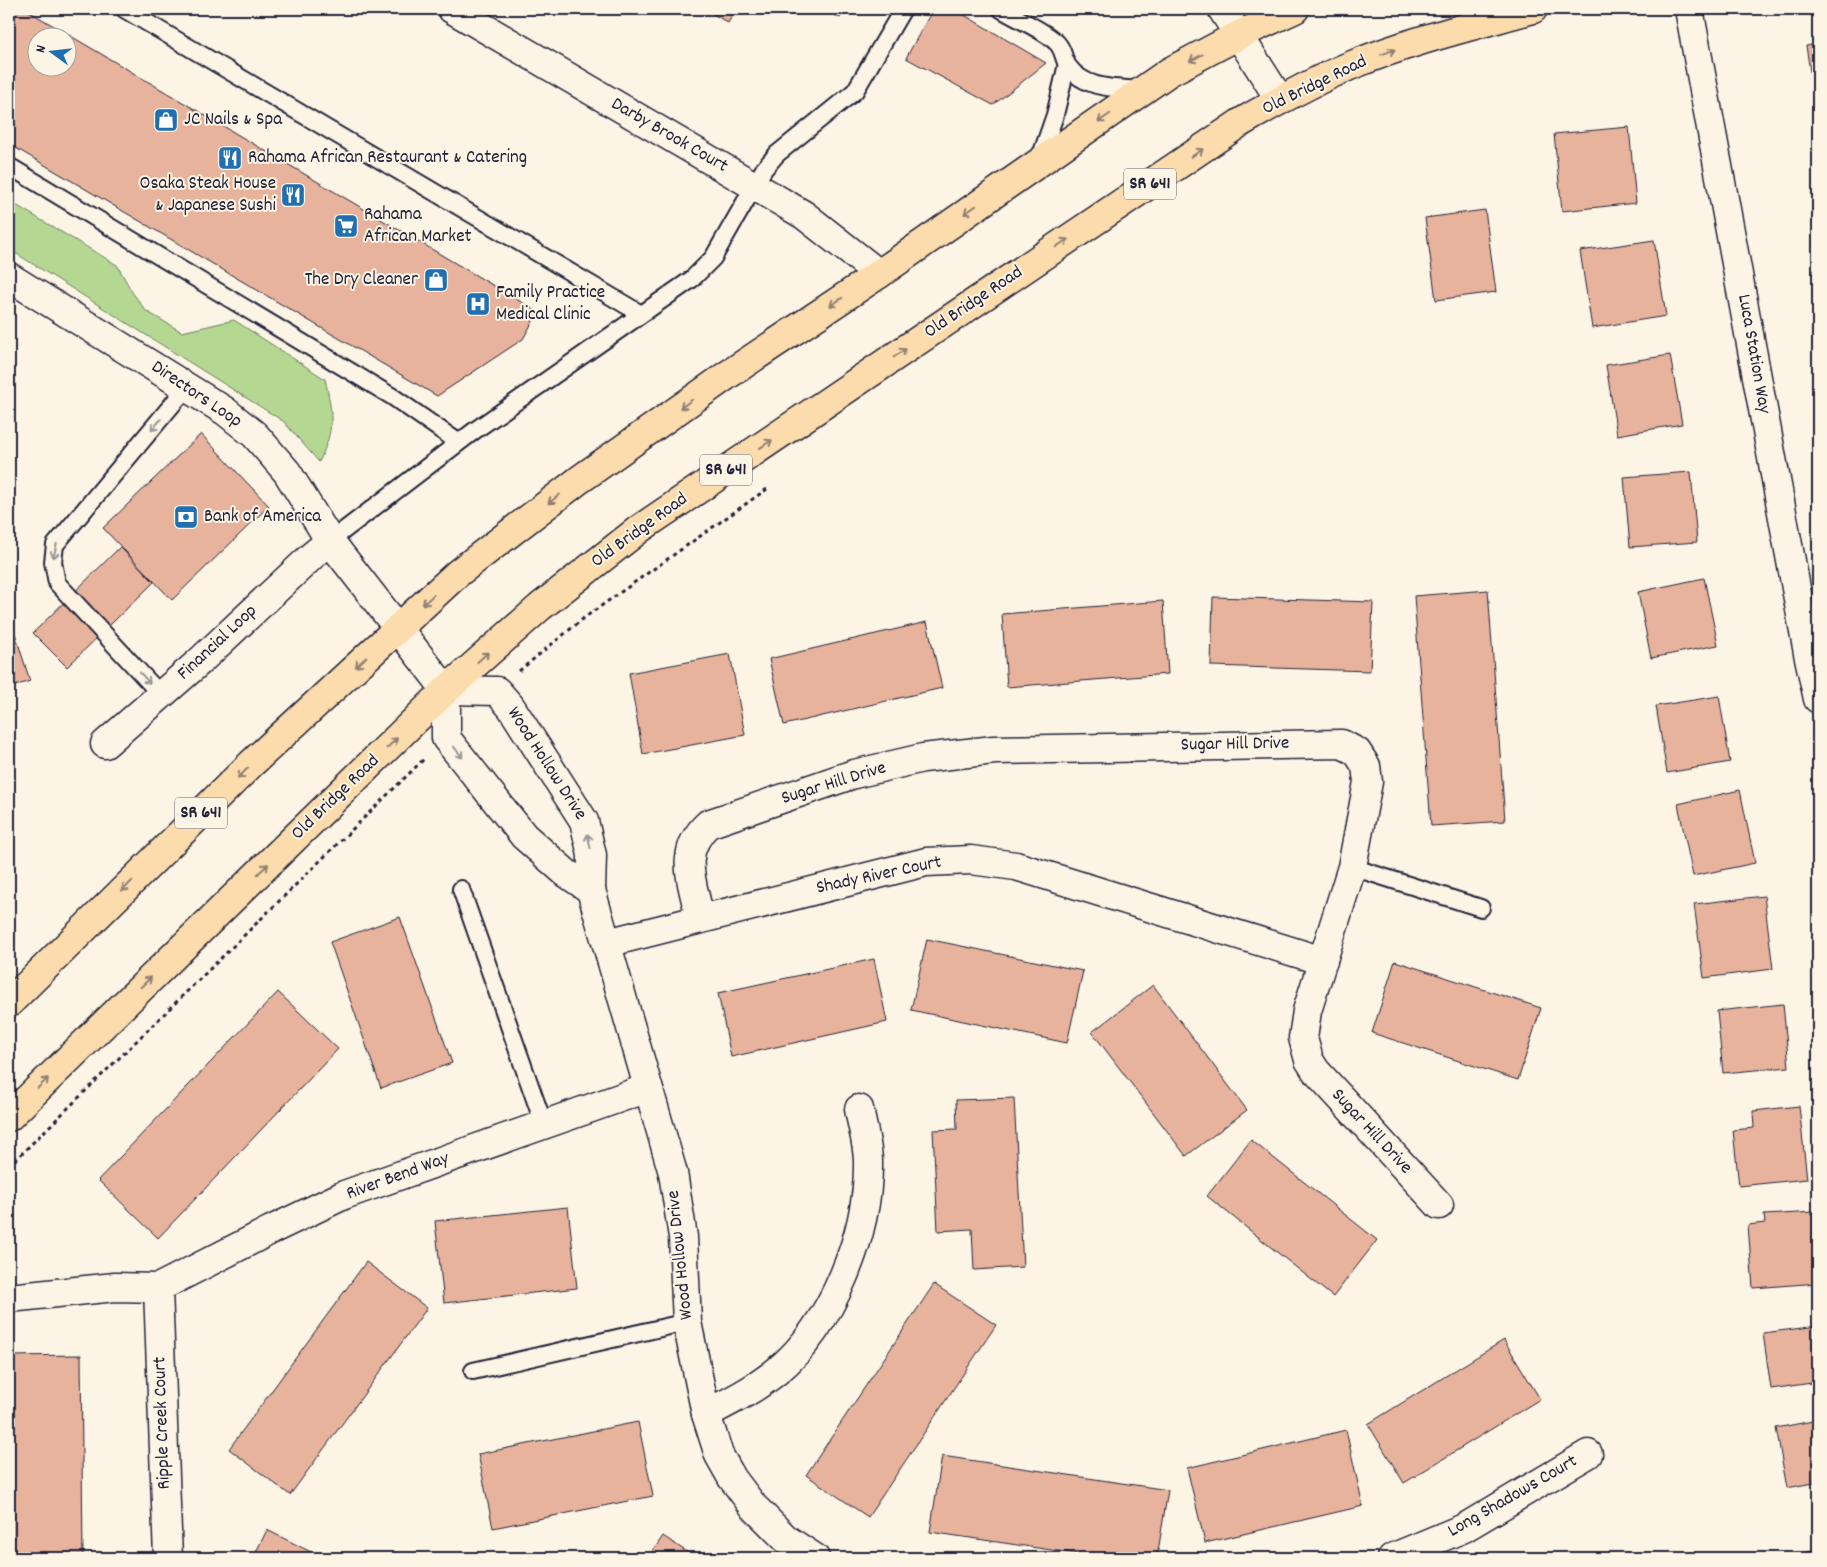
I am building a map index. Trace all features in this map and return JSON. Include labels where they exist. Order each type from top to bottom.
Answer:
[{"type":"main road","name":"SR 641","points":[[9,1002],[252,763],[458,573],[579,480],[726,376],[879,274],[1169,72],[1239,34],[1296,9]]},
{"type":"main road","name":"Old Bridge Road","points":[[9,1117],[446,690],[540,606],[638,530],[1240,123],[1280,100],[1350,66],[1394,49],[1533,9]]},
{"type":"street","name":"Darby Brook Court","points":[[452,9],[804,215],[879,274]]},
{"type":"street","points":[[1222,9],[1280,100]]},
{"type":"street","name":"Luca Station Way","points":[[1689,9],[1813,652],[1818,699]]},
{"type":"street","name":"Directors Loop","points":[[9,277],[188,387],[225,411],[255,436],[287,472],[330,541],[397,628]]},
{"type":"street","name":"Financial Loop","points":[[105,744],[161,696],[313,554],[330,541]]},
{"type":"street","points":[[397,628],[446,690],[446,738],[524,836],[566,872],[591,890]]},
{"type":"street","name":"Wood Hollow Drive","points":[[446,690],[497,692],[511,707],[584,821],[592,855],[591,890],[673,1173],[683,1238],[687,1322],[706,1414],[719,1455],[743,1493],[754,1507],[786,1539],[815,1558]]},
{"type":"street","name":"Sugar Hill Drive","points":[[700,919],[689,852],[696,836],[708,824],[854,774],[923,758],[994,750],[1342,744],[1356,752],[1366,766],[1368,782],[1352,868],[1307,1011],[1303,1038],[1309,1060],[1316,1071],[1438,1204]]},
{"type":"street","name":"Shady River Court","points":[[607,943],[926,862],[971,860],[1016,866],[1323,961]]},
{"type":"street","name":"River Bend Way","points":[[158,1288],[344,1195],[648,1088]]},
{"type":"street","points":[[706,1414],[744,1395],[778,1370],[807,1338],[837,1291],[856,1247],[867,1202],[868,1160],[859,1109]]},
{"type":"street","points":[[9,1298],[114,1288],[158,1288]]},
{"type":"street","name":"Ripple Creek Court","points":[[158,1288],[168,1558]]},
{"type":"street","name":"Long Shadows Court","points":[[1402,1555],[1464,1528],[1588,1454]]},
{"type":"lane","points":[[124,9],[641,314]]},
{"type":"lane","points":[[330,541],[458,442],[692,279],[713,258],[753,186],[777,154],[855,91],[902,9]]},
{"type":"lane","points":[[1001,9],[1056,42],[1063,52],[1067,64],[1080,78],[1100,87],[1144,90]]},
{"type":"lane","points":[[1038,163],[1055,115],[1067,64]]},
{"type":"lane","points":[[9,166],[393,397],[458,442]]},
{"type":"lane","points":[[161,696],[57,583],[53,562],[56,545],[188,387]]},
{"type":"lane","points":[[1352,868],[1481,908]]},
{"type":"lane","points":[[461,888],[544,1125]]},
{"type":"lane","points":[[473,1371],[687,1322]]},
{"type":"path","points":[[533,658],[651,570],[767,489]]},
{"type":"path","points":[[9,1166],[421,762]]},
{"type":"green space","points":[[9,201],[117,265],[132,292],[146,311],[182,332],[234,320],[325,379],[330,402],[331,421],[328,440],[319,462],[283,421],[9,249]]},
{"type":"building","points":[[9,9],[25,9],[57,28],[28,28],[28,78],[78,78],[78,40],[538,312],[523,339],[437,396],[9,144]]},
{"type":"building","points":[[705,9],[736,9],[728,23]]},
{"type":"building","points":[[823,9],[846,9],[840,18]]},
{"type":"building","points":[[933,9],[954,9],[1046,63],[993,105],[906,58]]},
{"type":"building","points":[[1818,44],[1818,122],[1806,46]]},
{"type":"building","points":[[1629,127],[1636,203],[1562,211],[1554,134]]},
{"type":"building","points":[[1485,210],[1496,292],[1436,300],[1425,218]]},
{"type":"building","points":[[1654,240],[1666,316],[1592,328],[1580,251]]},
{"type":"building","points":[[1670,355],[1682,424],[1617,435],[1606,365]]},
{"type":"building","name":"Bank of America","points":[[201,434],[269,506],[172,600],[103,528]]},
{"type":"building","points":[[1691,472],[1697,542],[1630,547],[1624,477]]},
{"type":"building","points":[[120,547],[154,582],[67,667],[33,633]]},
{"type":"building","points":[[1704,578],[1718,645],[1651,658],[1638,592]]},
{"type":"building","points":[[1488,590],[1505,821],[1431,826],[1414,596]]},
{"type":"building","points":[[1213,597],[1373,602],[1370,671],[1211,666]]},
{"type":"building","points":[[1163,601],[1168,674],[1007,687],[1002,614]]},
{"type":"building","points":[[927,622],[942,688],[784,725],[769,659]]},
{"type":"building","points":[[13,627],[30,681],[9,688],[9,628]]},
{"type":"building","points":[[730,654],[745,735],[643,754],[629,673]]},
{"type":"building","points":[[1719,696],[1730,762],[1667,773],[1656,706]]},
{"type":"building","points":[[1740,790],[1755,863],[1693,876],[1678,804]]},
{"type":"building","points":[[1764,896],[1773,969],[1704,978],[1694,904]]},
{"type":"building","points":[[400,917],[452,1063],[381,1088],[330,942]]},
{"type":"building","points":[[927,939],[1083,971],[1067,1043],[911,1010]]},
{"type":"building","points":[[874,959],[887,1022],[731,1057],[718,993]]},
{"type":"building","points":[[1395,961],[1541,1008],[1518,1080],[1372,1033]]},
{"type":"building","points":[[1153,985],[1247,1110],[1186,1156],[1092,1032]]},
{"type":"building","points":[[278,992],[338,1049],[158,1238],[98,1180]]},
{"type":"building","points":[[1783,1004],[1789,1067],[1723,1073],[1717,1011]]},
{"type":"building","points":[[1014,1098],[1023,1267],[974,1270],[972,1229],[938,1231],[933,1130],[957,1129],[956,1100]]},
{"type":"building","points":[[1799,1106],[1807,1179],[1739,1186],[1733,1130],[1754,1128],[1753,1111]]},
{"type":"building","points":[[1251,1140],[1377,1240],[1333,1297],[1207,1196]]},
{"type":"building","points":[[568,1207],[577,1288],[444,1303],[435,1221]]},
{"type":"building","points":[[1815,1212],[1818,1283],[1753,1288],[1748,1225],[1765,1223],[1764,1215]]},
{"type":"building","points":[[366,1262],[427,1308],[290,1495],[229,1449]]},
{"type":"building","points":[[934,1284],[996,1325],[868,1517],[806,1475]]},
{"type":"building","points":[[1818,1326],[1818,1382],[1771,1389],[1763,1333]]},
{"type":"building","points":[[1504,1340],[1540,1399],[1404,1483],[1368,1424]]},
{"type":"building","points":[[81,1355],[83,1558],[9,1558],[9,1356]]},
{"type":"building","points":[[1818,1420],[1818,1482],[1787,1488],[1776,1428]]},
{"type":"building","points":[[638,1422],[653,1496],[493,1528],[478,1454]]},
{"type":"building","points":[[1346,1430],[1363,1506],[1205,1543],[1187,1468]]},
{"type":"building","points":[[942,1456],[1168,1490],[1157,1558],[1105,1558],[930,1532]]},
{"type":"building","points":[[267,1530],[323,1558],[253,1558]]},
{"type":"building","points":[[663,1536],[696,1558],[648,1558]]},
{"type":"building","points":[[1818,1550],[1818,1558],[1791,1558],[1790,1555]]},
{"type":"place","name":"JC Nails & Spa","points":[[166,120]]},
{"type":"place","name":"Rahama African Restaurant & Catering","points":[[230,158]]},
{"type":"place","name":"Osaka Steak House & Japanese Sushi","points":[[293,195]]},
{"type":"place","name":"Rahama African Market","points":[[346,226]]},
{"type":"place","name":"The Dry Cleaner","points":[[436,280]]},
{"type":"place","name":"Family Practice Medical Clinic","points":[[478,304]]},
{"type":"place","name":"Bank of America","points":[[186,517]]}]
